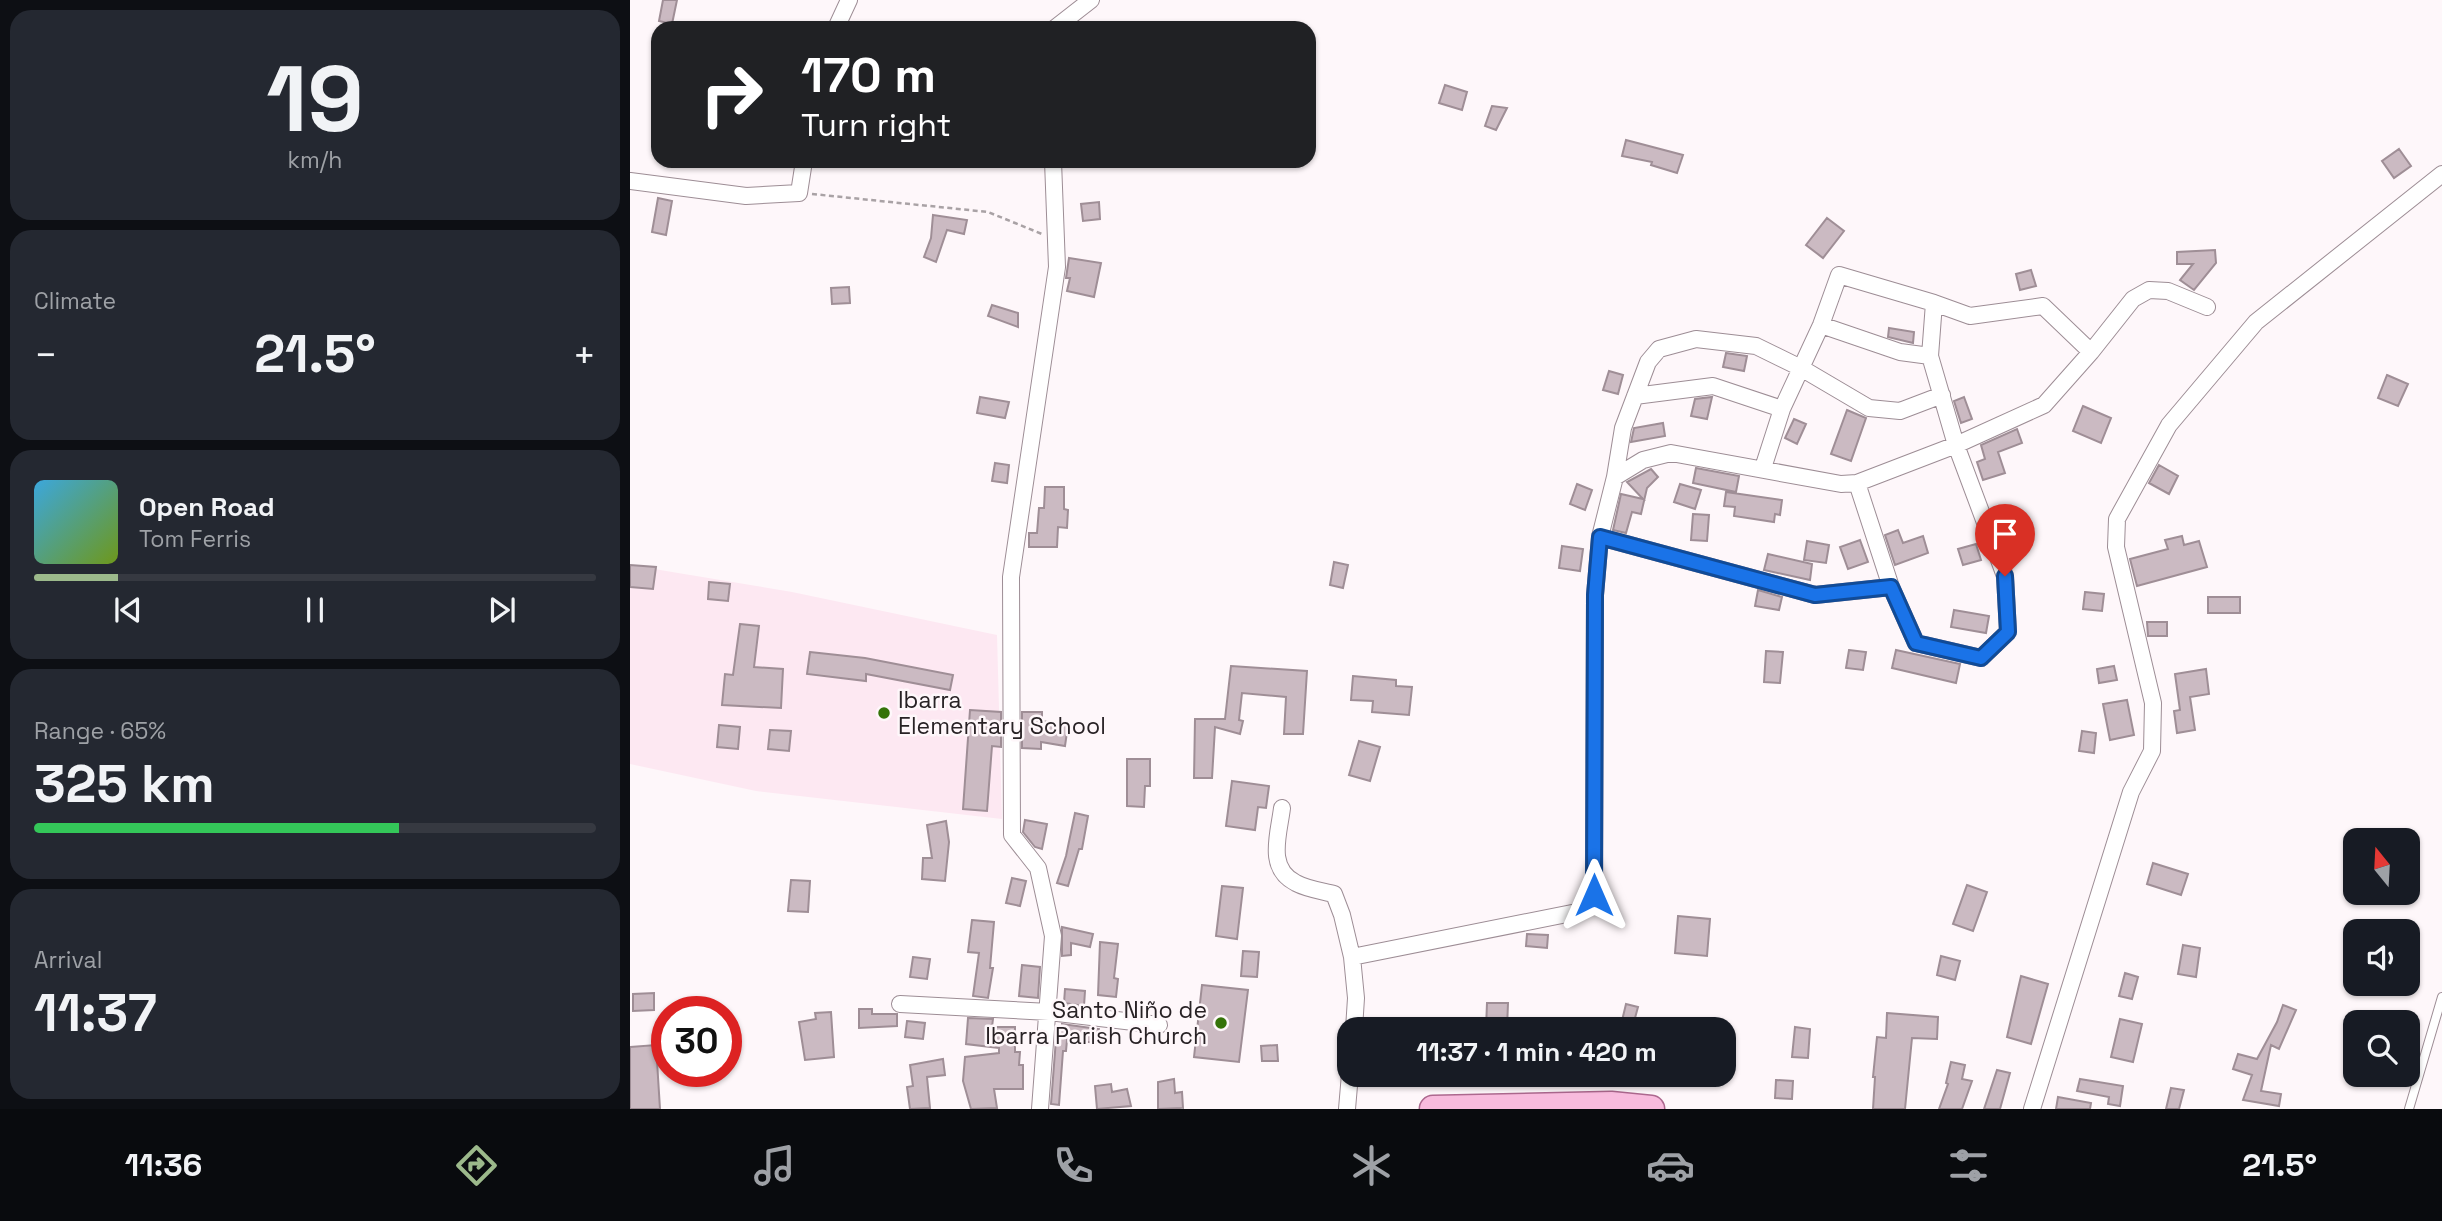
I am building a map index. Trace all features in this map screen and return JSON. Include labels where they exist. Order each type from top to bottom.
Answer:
[{"type":"main road","points":[[1433,1109],[1611,1105],[1651,1109]]},
{"type":"street","points":[[839,21],[849,0]]},
{"type":"street","points":[[1064,21],[1091,0]]},
{"type":"street","points":[[630,181],[746,196],[799,193],[803,168]]},
{"type":"street","points":[[1040,1109],[1049,1012],[1052,936],[1038,868],[1012,835],[1011,577],[1057,267],[1053,168]]},
{"type":"street","points":[[2032,1109],[2131,792],[2152,751],[2153,703],[2116,547],[2117,519],[2169,425],[2256,322],[2442,173]]},
{"type":"street","points":[[1763,468],[1782,410],[1821,325],[1839,275],[1970,316],[2043,306],[2091,352]]},
{"type":"street","points":[[1615,477],[1643,460],[1671,453],[1841,484],[1857,483],[1956,445],[2044,405],[2133,299],[2149,289],[2168,291],[2207,307]]},
{"type":"street","points":[[1857,483],[1891,587],[1916,643],[1981,658],[2008,632],[2005,576],[1956,445],[1930,356],[1934,303]]},
{"type":"street","points":[[1821,325],[1899,352],[1930,356]]},
{"type":"street","points":[[1352,957],[1577,912],[1594,895],[1595,595],[1600,537],[1615,477],[1623,428],[1648,362],[1659,349],[1696,339],[1756,346],[1801,368],[1869,408],[1900,411],[1942,395]]},
{"type":"street","points":[[1635,396],[1713,386],[1782,410]]},
{"type":"street","points":[[1600,537],[1815,595],[1891,587]]},
{"type":"street","points":[[1282,808],[1276,857],[1279,869],[1296,883],[1334,894],[1352,957],[1356,998],[1355,1017]]},
{"type":"street","points":[[900,1004],[1049,1012],[1159,1025]]},
{"type":"street","points":[[1347,1109],[1349,1087]]},
{"type":"lane","points":[[2409,1109],[2442,997]]},
{"type":"path","points":[[799,193],[988,212],[1056,240]]},
{"type":"shaded area","name":"Ibarra Elementary School","points":[[630,565],[792,592],[997,635],[1002,819],[756,791],[630,764]]},
{"type":"building","points":[[663,0],[677,0],[673,21],[659,21]]},
{"type":"building","points":[[1445,85],[1467,92],[1462,110],[1439,103]]},
{"type":"building","points":[[1492,106],[1507,108],[1496,130],[1485,126]]},
{"type":"building","points":[[1626,140],[1683,155],[1677,173],[1651,165],[1652,162],[1622,156]]},
{"type":"building","points":[[2399,149],[2411,166],[2394,178],[2382,161]]},
{"type":"building","points":[[658,198],[672,201],[666,235],[652,232]]},
{"type":"building","points":[[1099,202],[1100,219],[1083,221],[1081,204]]},
{"type":"building","points":[[933,215],[967,220],[964,234],[947,230],[936,262],[924,257],[931,238]]},
{"type":"building","points":[[1827,218],[1844,231],[1823,258],[1806,245]]},
{"type":"building","points":[[2215,250],[2216,263],[2194,290],[2180,280],[2193,264],[2177,264],[2177,252]]},
{"type":"building","points":[[1069,258],[1101,263],[1094,297],[1067,291],[1070,278],[1066,278]]},
{"type":"building","points":[[2031,270],[2036,286],[2020,290],[2016,274]]},
{"type":"building","points":[[849,287],[850,303],[832,304],[831,288]]},
{"type":"building","points":[[992,305],[1018,313],[1018,327],[988,316]]},
{"type":"building","points":[[1889,328],[1914,332],[1913,343],[1888,337]]},
{"type":"building","points":[[1726,353],[1747,356],[1744,371],[1723,367]]},
{"type":"building","points":[[1609,371],[1623,375],[1618,394],[1603,390]]},
{"type":"building","points":[[2387,375],[2408,384],[2398,406],[2378,398]]},
{"type":"building","points":[[980,397],[1009,402],[1005,418],[977,413]]},
{"type":"building","points":[[1712,397],[1707,419],[1691,416],[1695,399]]},
{"type":"building","points":[[1964,397],[1972,419],[1961,423],[1954,401]]},
{"type":"building","points":[[2083,406],[2111,418],[2101,443],[2073,431]]},
{"type":"building","points":[[1847,410],[1866,418],[1851,461],[1831,454]]},
{"type":"building","points":[[1794,419],[1806,424],[1797,444],[1785,438]]},
{"type":"building","points":[[1663,423],[1665,436],[1631,442],[1634,428]]},
{"type":"building","points":[[2017,429],[2022,443],[1998,452],[2005,473],[1983,480],[1977,462],[1985,459],[1981,445]]},
{"type":"building","points":[[995,463],[1009,465],[1007,483],[992,481]]},
{"type":"building","points":[[2159,465],[2178,476],[2169,494],[2149,483]]},
{"type":"building","points":[[1696,468],[1739,476],[1736,492],[1693,483]]},
{"type":"building","points":[[1651,469],[1658,477],[1647,488],[1641,514],[1632,512],[1626,533],[1613,530],[1621,494],[1643,499],[1627,482]]},
{"type":"building","points":[[1577,484],[1592,490],[1585,510],[1570,504]]},
{"type":"building","points":[[1680,484],[1701,490],[1695,509],[1674,502]]},
{"type":"building","points":[[1045,487],[1064,487],[1064,509],[1068,510],[1067,528],[1058,527],[1057,547],[1029,547],[1029,533],[1037,533],[1039,508],[1044,508]]},
{"type":"building","points":[[1726,492],[1782,500],[1780,515],[1775,514],[1774,522],[1734,516],[1735,507],[1724,506]]},
{"type":"building","points":[[1693,514],[1709,515],[1707,541],[1691,540]]},
{"type":"building","points":[[1898,530],[1903,543],[1923,536],[1928,553],[1895,565],[1885,535]]},
{"type":"building","points":[[2182,536],[2184,545],[2199,541],[2207,567],[2137,586],[2130,559],[2168,549],[2165,540]]},
{"type":"building","points":[[1860,540],[1868,562],[1848,569],[1840,547]]},
{"type":"building","points":[[1807,541],[1829,545],[1826,563],[1804,560]]},
{"type":"building","points":[[1976,544],[1981,560],[1963,565],[1958,549]]},
{"type":"building","points":[[1562,546],[1583,549],[1580,571],[1559,568]]},
{"type":"building","points":[[1768,554],[1812,564],[1810,580],[1764,570]]},
{"type":"building","points":[[1334,562],[1348,565],[1343,588],[1330,585]]},
{"type":"building","points":[[630,565],[656,567],[653,589],[630,587]]},
{"type":"building","points":[[709,582],[730,584],[728,601],[708,599]]},
{"type":"building","points":[[1758,590],[1782,597],[1779,610],[1755,606]]},
{"type":"building","points":[[2085,592],[2104,594],[2102,611],[2083,609]]},
{"type":"building","points":[[2208,597],[2240,597],[2240,613],[2208,613]]},
{"type":"building","points":[[1954,610],[1989,616],[1986,633],[1951,627]]},
{"type":"building","points":[[2147,622],[2167,622],[2167,636],[2148,636]]},
{"type":"building","points":[[740,624],[759,626],[754,667],[783,669],[781,708],[722,705],[725,674],[733,675]]},
{"type":"building","points":[[1849,650],[1866,652],[1863,670],[1846,668]]},
{"type":"building","points":[[1896,650],[1960,664],[1956,683],[1892,668]]},
{"type":"building","points":[[1766,651],[1783,652],[1780,683],[1764,682]]},
{"type":"building","points":[[810,652],[865,658],[953,675],[950,690],[866,674],[866,681],[807,674]]},
{"type":"building","points":[[1231,666],[1307,671],[1303,734],[1284,734],[1286,697],[1242,693],[1239,720],[1243,721],[1240,734],[1215,727],[1212,778],[1194,778],[1195,719],[1225,719]]},
{"type":"building","points":[[2114,666],[2117,680],[2099,683],[2097,669]]},
{"type":"building","points":[[2206,669],[2209,694],[2190,697],[2195,730],[2177,733],[2174,711],[2180,710],[2175,674]]},
{"type":"building","points":[[1353,676],[1396,680],[1396,686],[1412,687],[1409,715],[1372,712],[1373,701],[1351,700]]},
{"type":"building","points":[[2127,700],[2134,735],[2110,740],[2103,704]]},
{"type":"building","points":[[970,710],[1001,712],[1001,747],[992,746],[987,811],[963,809]]},
{"type":"building","points":[[1022,712],[1042,712],[1042,721],[1068,725],[1065,746],[1041,742],[1041,749],[1022,748]]},
{"type":"building","points":[[719,725],[740,727],[738,749],[717,747]]},
{"type":"building","points":[[770,730],[791,731],[789,751],[768,749]]},
{"type":"building","points":[[2082,731],[2096,733],[2094,753],[2079,751]]},
{"type":"building","points":[[1359,741],[1380,747],[1370,781],[1349,775]]},
{"type":"building","points":[[1127,759],[1150,759],[1150,786],[1145,786],[1144,807],[1127,806]]},
{"type":"building","points":[[1232,781],[1269,786],[1266,808],[1258,807],[1255,830],[1226,826]]},
{"type":"building","points":[[1075,813],[1088,816],[1082,849],[1079,849],[1068,886],[1057,883]]},
{"type":"building","points":[[1025,820],[1047,824],[1042,849],[1035,847],[1023,832]]},
{"type":"building","points":[[946,821],[949,842],[945,881],[922,879],[923,858],[932,858],[927,825]]},
{"type":"building","points":[[2153,863],[2188,874],[2181,895],[2147,884]]},
{"type":"building","points":[[1012,878],[1026,881],[1020,906],[1006,903]]},
{"type":"building","points":[[791,880],[810,881],[808,912],[788,911]]},
{"type":"building","points":[[1967,885],[1987,892],[1973,931],[1953,924]]},
{"type":"building","points":[[1222,886],[1243,888],[1237,939],[1216,936]]},
{"type":"building","points":[[1678,916],[1710,919],[1707,956],[1675,953]]},
{"type":"building","points":[[972,920],[994,922],[990,968],[993,968],[988,998],[973,996],[979,953],[968,952]]},
{"type":"building","points":[[1062,927],[1093,934],[1090,947],[1071,943],[1071,955],[1062,956]]},
{"type":"building","points":[[1527,934],[1548,935],[1547,948],[1526,946]]},
{"type":"building","points":[[1100,942],[1118,944],[1114,978],[1118,979],[1116,997],[1098,995]]},
{"type":"building","points":[[2183,945],[2200,948],[2196,977],[2178,974]]},
{"type":"building","points":[[1243,951],[1259,952],[1257,977],[1241,976]]},
{"type":"building","points":[[1941,956],[1960,961],[1955,980],[1937,975]]},
{"type":"building","points":[[913,957],[930,959],[927,979],[910,977]]},
{"type":"building","points":[[1022,965],[1040,967],[1038,998],[1019,996]]},
{"type":"building","points":[[2125,973],[2138,977],[2132,999],[2119,996]]},
{"type":"building","points":[[2021,976],[2048,984],[2031,1044],[2007,1037]]},
{"type":"building","name":"Santo Niño de Ibarra Parish Church","points":[[1202,985],[1248,990],[1239,1062],[1194,1057]]},
{"type":"building","points":[[1065,989],[1085,991],[1084,1006],[1064,1003]]},
{"type":"building","points":[[654,993],[654,996],[651,996],[651,1010],[633,1011],[633,994]]},
{"type":"building","points":[[1487,1003],[1508,1003],[1507,1017],[1486,1017]]},
{"type":"building","points":[[1626,1004],[1638,1007],[1635,1017],[1623,1017]]},
{"type":"building","points":[[2283,1005],[2296,1010],[2279,1049],[2271,1045],[2261,1091],[2281,1094],[2279,1106],[2243,1100],[2252,1075],[2233,1069],[2238,1054],[2257,1059]]},
{"type":"building","points":[[859,1009],[872,1009],[872,1014],[897,1014],[897,1026],[859,1028]]},
{"type":"building","points":[[831,1012],[834,1057],[805,1060],[799,1022],[816,1019],[815,1013]]},
{"type":"building","points":[[1887,1013],[1938,1017],[1937,1039],[1912,1038],[1905,1109],[1873,1109],[1877,1037],[1886,1038]]},
{"type":"building","points":[[968,1018],[993,1019],[992,1027],[1015,1027],[1015,1052],[1020,1052],[1019,1065],[1023,1065],[1023,1089],[994,1089],[997,1108],[971,1109],[963,1081],[965,1057],[999,1053],[999,1048],[966,1044]]},
{"type":"building","points":[[2120,1019],[2142,1024],[2133,1062],[2111,1057]]},
{"type":"building","points":[[907,1021],[925,1023],[923,1039],[905,1037]]},
{"type":"building","points":[[1062,1024],[1099,1029],[1098,1043],[1067,1040],[1066,1051],[1063,1051],[1059,1105],[1051,1104],[1057,1026]]},
{"type":"building","points":[[1795,1027],[1810,1029],[1808,1058],[1792,1057]]},
{"type":"building","points":[[651,1045],[651,1087],[659,1087],[660,1109],[630,1109],[630,1047]]},
{"type":"building","points":[[1277,1045],[1278,1061],[1262,1061],[1261,1046]]},
{"type":"building","points":[[943,1059],[945,1075],[927,1077],[930,1108],[910,1109],[907,1087],[913,1086],[910,1065]]},
{"type":"building","points":[[1951,1062],[1965,1065],[1962,1079],[1972,1081],[1962,1109],[1939,1109],[1948,1084],[1946,1083]]},
{"type":"building","points":[[1997,1070],[2010,1073],[2000,1109],[1984,1109]]},
{"type":"building","points":[[1174,1079],[1175,1093],[1182,1092],[1183,1108],[1158,1109],[1158,1082]]},
{"type":"building","points":[[2080,1079],[2123,1086],[2120,1106],[2108,1104],[2109,1097],[2077,1091]]},
{"type":"building","points":[[1776,1080],[1793,1081],[1792,1099],[1775,1098]]},
{"type":"building","points":[[1111,1084],[1112,1092],[1127,1089],[1131,1106],[1097,1109],[1095,1086]]},
{"type":"building","points":[[2171,1088],[2184,1090],[2179,1109],[2166,1109]]},
{"type":"building","points":[[2058,1097],[2091,1103],[2090,1109],[2056,1109]]},
{"type":"place","name":"Ibarra Elementary School","points":[[884,713]]},
{"type":"place","name":"Santo Niño de Ibarra Parish Church","points":[[1221,1023]]},
{"type":"route","points":[[1594,895],[1595,595],[1600,537],[1815,595],[1891,587],[1916,643],[1981,658],[2008,632],[2005,576]]}]
